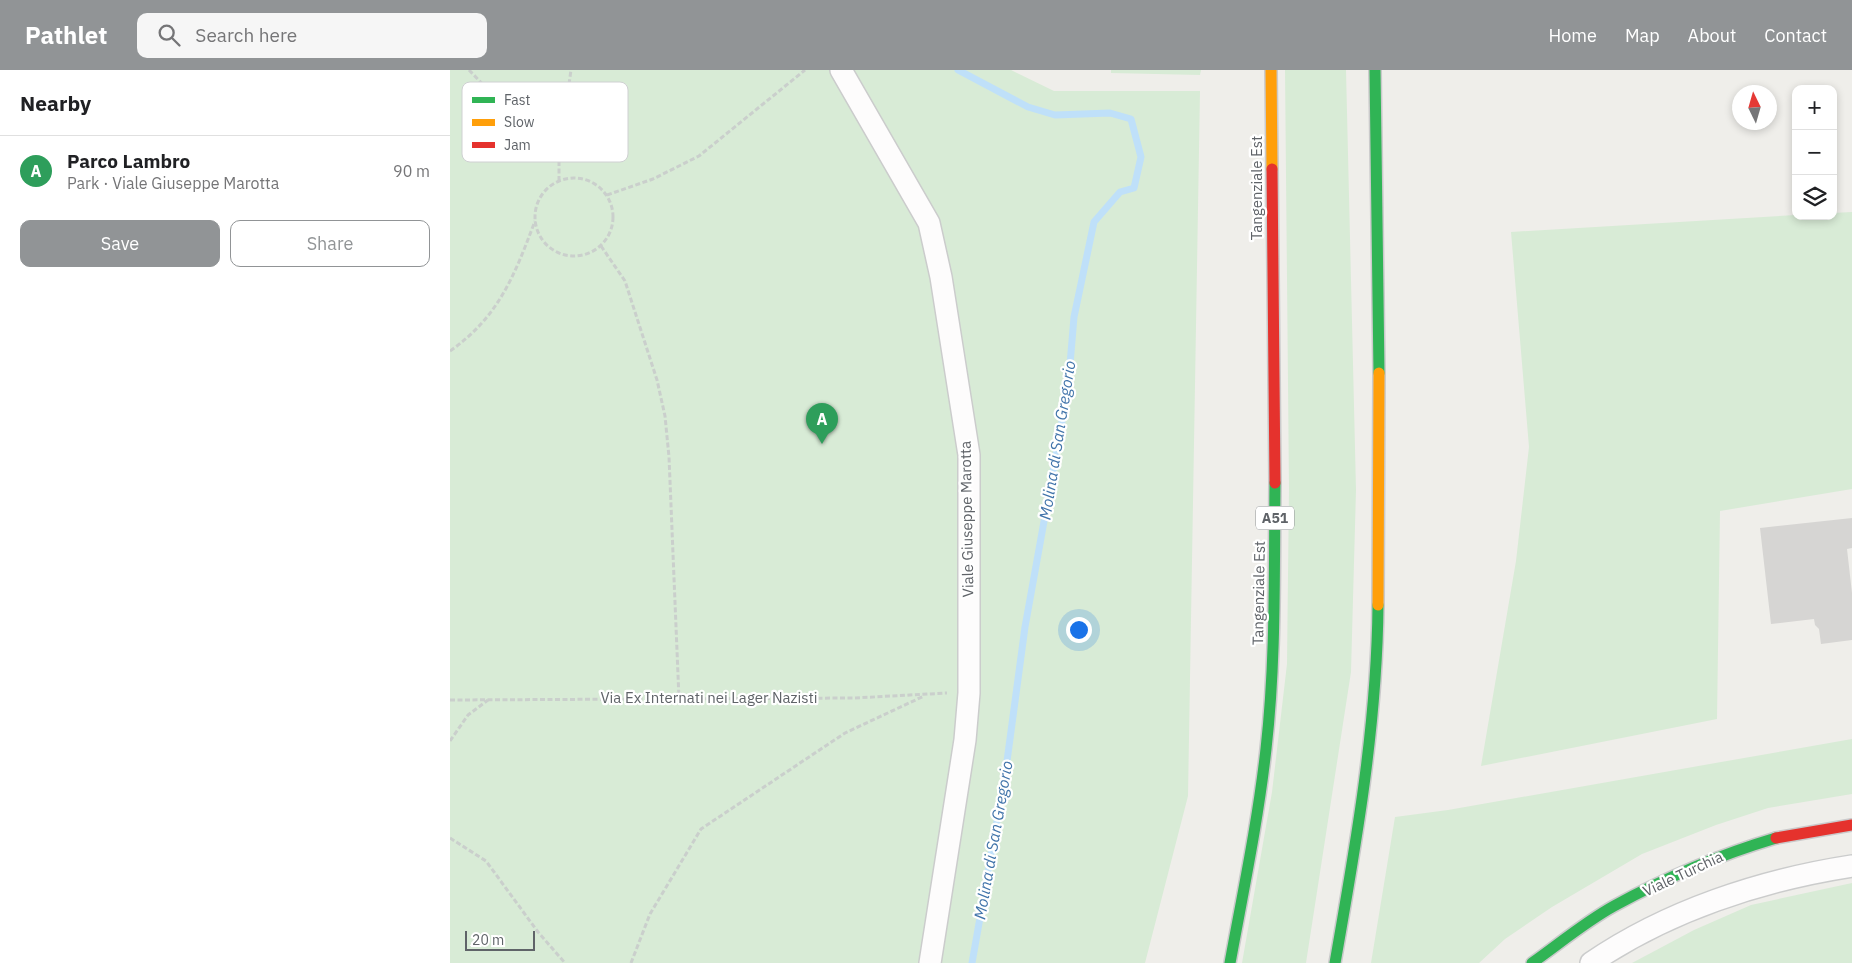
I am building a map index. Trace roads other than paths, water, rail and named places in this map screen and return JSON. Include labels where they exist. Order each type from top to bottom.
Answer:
[{"type":"main road","name":"Tangenziale Est","points":[[1230,963],[1257,816],[1273,651],[1275,437],[1271,70]]},
{"type":"main road","points":[[1335,963],[1360,820],[1370,748],[1378,644],[1380,425],[1375,70]]},
{"type":"main road","name":"Viale Turchia","points":[[1532,963],[1612,908],[1678,873],[1730,852],[1782,836],[1852,825]]},
{"type":"street","name":"Viale Giuseppe Marotta","points":[[840,70],[929,223],[941,278],[969,455],[969,693],[965,740],[930,963]]},
{"type":"street","points":[[1591,963],[1649,930],[1707,905],[1766,884],[1852,866]]},
{"type":"waterway","name":"Molina di San Gregorio","points":[[958,70],[1028,107],[1055,115],[1110,113],[1131,119],[1141,157],[1134,188],[1120,192],[1094,222],[1074,317],[1068,388],[1025,627],[1005,776],[972,963]]},
{"type":"place","name":"Parco Lambro","points":[[822,444]]}]
